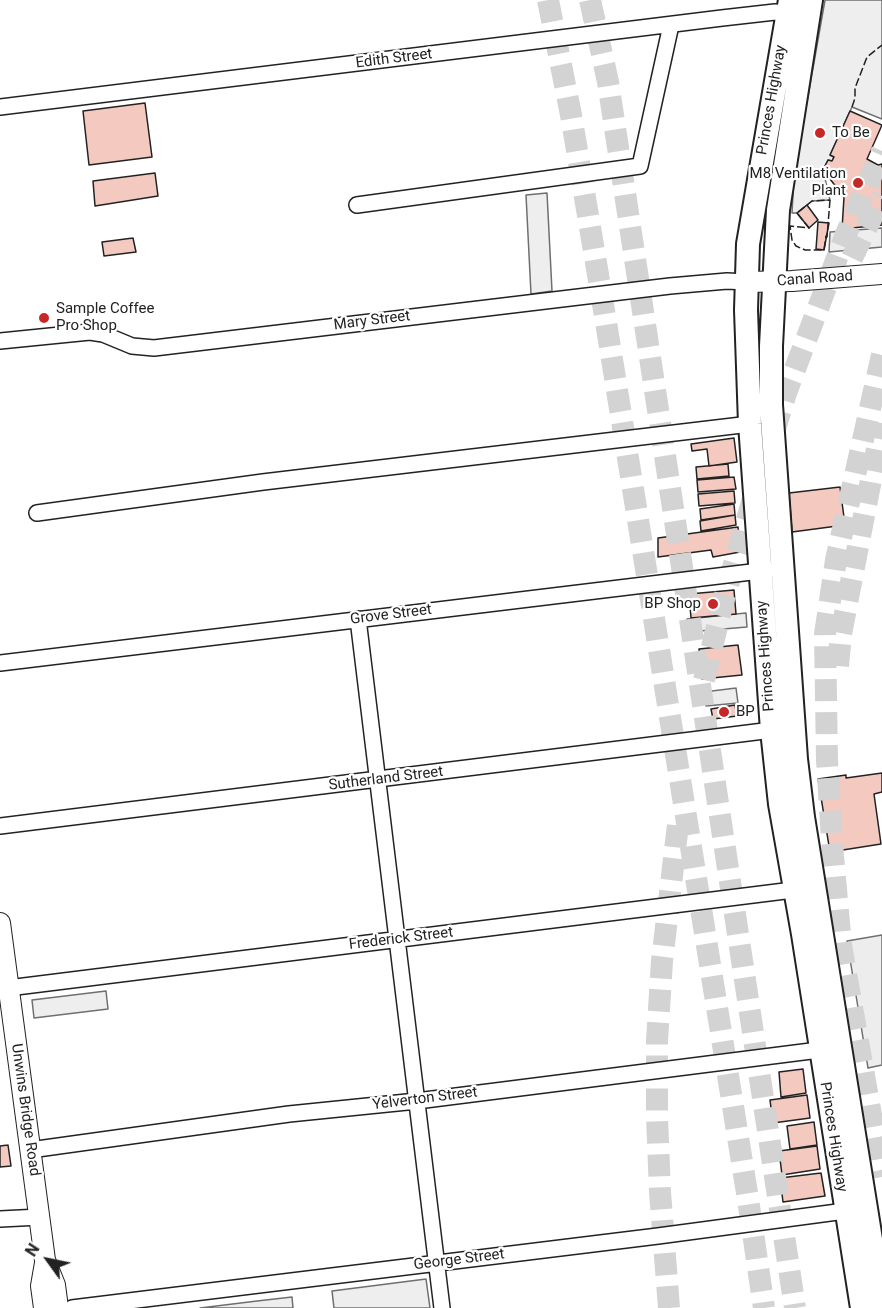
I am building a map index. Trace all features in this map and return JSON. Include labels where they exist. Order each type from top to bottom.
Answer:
[{"type":"highway","name":"Princes Highway","points":[[811,0],[777,210],[771,405],[796,759],[803,817],[882,1308]]},
{"type":"highway","name":"Princes Highway","points":[[788,6],[750,234],[747,282],[750,424],[759,570],[780,804],[862,1308]]},
{"type":"main road","name":"Canal Road","points":[[747,282],[882,274]]},
{"type":"main road","name":"Unwins Bridge Road","points":[[0,923],[45,1260],[41,1287],[44,1308]]},
{"type":"main road","name":"Unwins Bridge Road","points":[[45,1260],[55,1285],[58,1308]]},
{"type":"street","name":"Edith Street","points":[[0,107],[775,12],[788,6]]},
{"type":"street","points":[[357,205],[640,166],[671,25]]},
{"type":"street","name":"Mary Street","points":[[0,341],[90,332],[103,334],[132,346],[154,348],[670,286],[727,280],[747,282]]},
{"type":"street","points":[[37,513],[750,424]]},
{"type":"street","name":"Grove Street","points":[[0,663],[782,569]]},
{"type":"street","points":[[358,619],[442,1308]]},
{"type":"street","name":"Sutherland Street","points":[[0,826],[772,730]]},
{"type":"street","name":"Frederick Street","points":[[8,988],[794,890]]},
{"type":"street","name":"Yelverton Street","points":[[30,1150],[289,1114],[417,1101],[819,1050]]},
{"type":"street","name":"George Street","points":[[72,1308],[846,1211]]},
{"type":"street","points":[[0,1219],[40,1217]]},
{"type":"shaded area","points":[[825,0],[882,0],[882,119],[852,107],[830,155],[834,157],[832,161],[828,160],[823,170],[830,200],[812,201],[797,213],[792,213],[794,176]]},
{"type":"shaded area","points":[[547,193],[552,291],[531,294],[526,195]]},
{"type":"shaded area","points":[[882,228],[882,247],[829,252],[830,232]]},
{"type":"shaded area","points":[[746,613],[747,627],[688,632],[687,619]]},
{"type":"shaded area","points":[[736,688],[738,703],[706,706],[704,692]]},
{"type":"shaded area","points":[[882,935],[882,1065],[868,1068],[847,941]]},
{"type":"shaded area","points":[[106,991],[108,1009],[34,1018],[32,1000]]},
{"type":"shaded area","points":[[426,1279],[430,1308],[334,1308],[332,1291]]},
{"type":"shaded area","points":[[292,1297],[293,1308],[200,1308],[257,1301]]},
{"type":"building","points":[[145,103],[152,157],[89,165],[83,111]]},
{"type":"building","name":"M8 Ventilation Plant","points":[[850,111],[882,125],[867,159],[878,165],[882,164],[882,225],[842,229],[844,197],[823,170],[828,160],[832,161],[834,157],[830,155]]},
{"type":"building","points":[[155,173],[158,196],[95,206],[93,181]]},
{"type":"building","points":[[807,205],[818,220],[809,228],[797,213]]},
{"type":"building","points":[[818,222],[829,223],[824,250],[816,249]]},
{"type":"building","points":[[133,238],[136,252],[104,256],[102,242]]},
{"type":"building","points":[[734,438],[737,462],[709,466],[707,449],[692,451],[691,444]]},
{"type":"building","points":[[728,464],[729,476],[697,479],[696,467]]},
{"type":"building","points":[[734,477],[736,489],[698,492],[697,480]]},
{"type":"building","points":[[840,487],[845,525],[792,532],[789,493]]},
{"type":"building","points":[[734,491],[735,503],[699,506],[698,494]]},
{"type":"building","points":[[734,504],[735,515],[701,520],[700,509]]},
{"type":"building","points":[[735,515],[736,525],[701,531],[700,521]]},
{"type":"building","points":[[738,527],[740,552],[713,557],[711,550],[658,557],[658,538]]},
{"type":"building","name":"BP Shop","points":[[734,590],[736,614],[691,618],[689,594]]},
{"type":"building","points":[[738,645],[742,675],[702,679],[699,649]]},
{"type":"building","name":"BP","points":[[735,705],[737,716],[713,719],[711,709]]},
{"type":"building","points":[[882,773],[882,792],[874,794],[881,844],[830,852],[818,779]]},
{"type":"building","points":[[803,1069],[806,1093],[781,1097],[779,1072]]},
{"type":"building","points":[[807,1095],[810,1118],[773,1123],[770,1100]]},
{"type":"building","points":[[814,1122],[817,1145],[790,1149],[787,1126]]},
{"type":"building","points":[[8,1145],[11,1166],[0,1167],[0,1146]]},
{"type":"building","points":[[817,1146],[820,1169],[782,1175],[779,1151]]},
{"type":"building","points":[[821,1173],[825,1196],[783,1202],[780,1178]]},
{"type":"tunnel","points":[[548,0],[571,115],[604,310],[764,1308]]},
{"type":"tunnel","points":[[590,0],[608,82],[795,1308]]},
{"type":"tunnel","points":[[774,432],[786,393],[846,234],[882,151]]},
{"type":"tunnel","points":[[852,258],[882,196]]},
{"type":"tunnel","points":[[882,355],[836,560],[825,634],[827,760],[841,945],[882,1177]]},
{"type":"tunnel","points":[[838,666],[841,634],[882,423]]},
{"type":"tunnel","points":[[704,680],[722,606],[755,492]]},
{"type":"tunnel","points":[[669,1308],[660,1192],[657,1041],[662,961],[679,816]]},
{"type":"fence","points":[[852,107],[855,88],[867,57],[882,45]]},
{"type":"fence","points":[[830,200],[824,250],[805,250],[796,246],[792,240],[790,226],[809,228],[797,213],[812,201],[830,200]]},
{"type":"place","name":"To Be","points":[[820,133]]},
{"type":"place","name":"M8 Ventilation Plant","points":[[858,183]]},
{"type":"place","name":"Sample Coffee Pro Shop","points":[[44,318]]},
{"type":"place","name":"BP Shop","points":[[713,604]]},
{"type":"place","name":"BP","points":[[724,712]]}]
